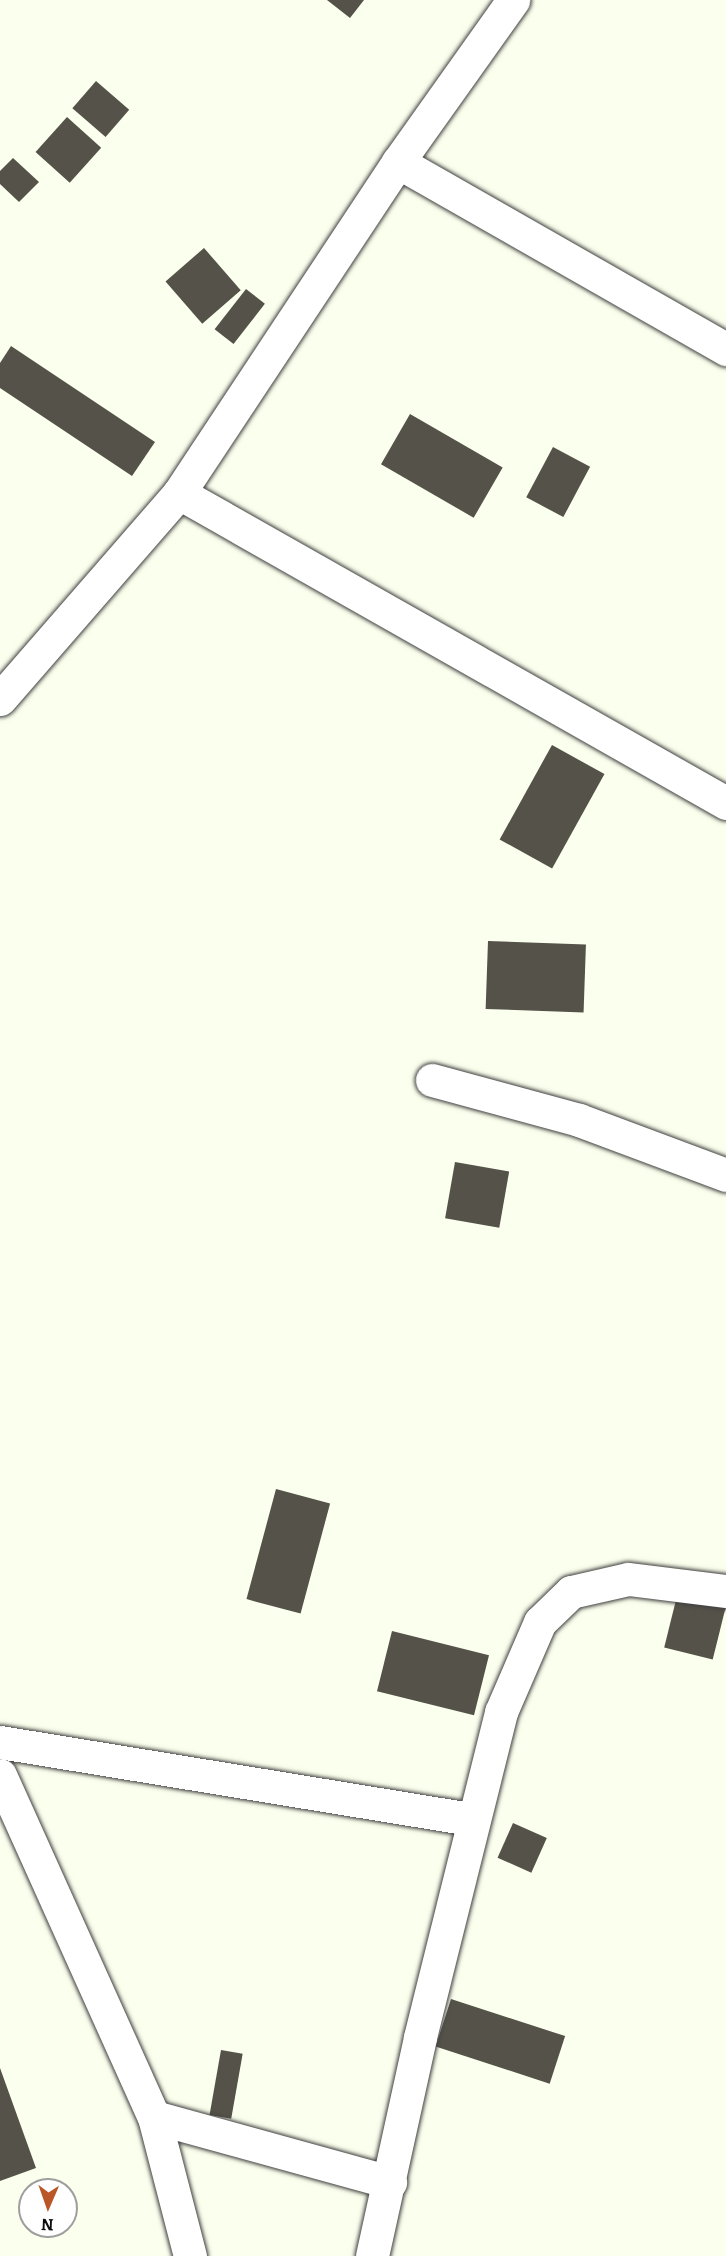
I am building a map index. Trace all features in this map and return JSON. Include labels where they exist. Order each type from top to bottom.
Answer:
[{"type":"street","points":[[0,699],[180,493],[398,162],[513,0]]},
{"type":"street","points":[[398,162],[726,349]]},
{"type":"street","points":[[180,493],[726,803]]},
{"type":"street","points":[[432,1080],[579,1120],[726,1175]]},
{"type":"street","points":[[372,2256],[420,2037],[501,1712],[520,1662],[540,1622],[571,1592],[628,1579],[726,1591]]},
{"type":"street","points":[[0,1742],[474,1820]]},
{"type":"street","points":[[0,1775],[154,2117],[190,2256]]},
{"type":"street","points":[[154,2117],[390,2182]]},
{"type":"building","points":[[327,0],[364,0],[350,18]]},
{"type":"building","points":[[96,81],[129,110],[106,137],[72,108]]},
{"type":"building","points":[[67,117],[101,148],[70,183],[36,152]]},
{"type":"building","points":[[13,158],[39,182],[19,202],[0,184],[0,171]]},
{"type":"building","points":[[204,248],[241,290],[202,324],[166,281]]},
{"type":"building","points":[[246,289],[265,304],[234,344],[215,329]]},
{"type":"building","points":[[11,346],[155,442],[132,476],[0,388],[0,363]]},
{"type":"building","points":[[410,414],[503,467],[474,518],[381,464]]},
{"type":"building","points":[[553,447],[590,467],[563,517],[526,497]]},
{"type":"building","points":[[552,745],[604,774],[552,869],[500,839]]},
{"type":"building","points":[[488,941],[586,944],[584,1012],[486,1009]]},
{"type":"building","points":[[455,1162],[509,1172],[499,1228],[445,1218]]},
{"type":"building","points":[[276,1489],[330,1503],[301,1614],[246,1599]]},
{"type":"building","points":[[677,1596],[726,1608],[713,1660],[664,1647]]},
{"type":"building","points":[[392,1631],[489,1655],[474,1715],[377,1691]]},
{"type":"building","points":[[513,1823],[547,1838],[531,1873],[498,1858]]},
{"type":"building","points":[[451,1999],[565,2036],[550,2084],[436,2047]]},
{"type":"building","points":[[221,2050],[243,2054],[231,2119],[210,2115]]},
{"type":"building","points":[[0,2068],[36,2168],[0,2181]]}]
